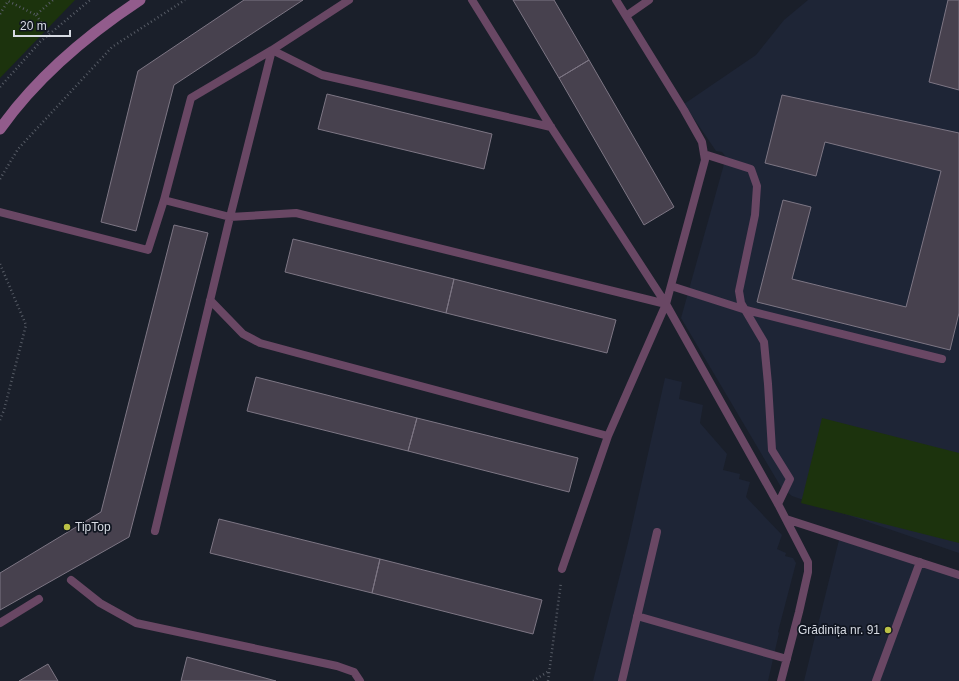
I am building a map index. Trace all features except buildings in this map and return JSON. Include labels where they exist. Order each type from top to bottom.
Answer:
[{"type":"main road","points":[[0,129],[25,97],[71,51],[115,16],[140,0]]},
{"type":"lane","points":[[0,212],[148,250],[164,200],[191,98],[272,50],[349,0]]},
{"type":"lane","points":[[472,0],[551,127],[666,304],[778,504],[808,562],[808,572],[799,612],[781,681]]},
{"type":"lane","points":[[562,569],[608,436],[666,304],[705,160],[702,142],[616,0]]},
{"type":"lane","points":[[626,16],[649,0]]},
{"type":"lane","points":[[272,50],[322,75],[551,127]]},
{"type":"lane","points":[[155,531],[272,50]]},
{"type":"lane","points":[[704,154],[751,169],[757,186],[755,215],[739,290],[741,303],[764,342],[772,450],[790,479],[778,504]]},
{"type":"lane","points":[[164,200],[230,218],[296,213],[666,304]]},
{"type":"lane","points":[[671,286],[746,310],[942,359]]},
{"type":"lane","points":[[210,300],[243,334],[260,343],[608,436]]},
{"type":"lane","points":[[786,519],[959,575]]},
{"type":"lane","points":[[622,681],[657,532]]},
{"type":"lane","points":[[876,681],[920,562]]},
{"type":"lane","points":[[71,580],[100,603],[136,623],[337,666],[354,672],[360,681]]},
{"type":"lane","points":[[0,623],[40,599]]},
{"type":"lane","points":[[637,616],[787,659]]},
{"type":"path","points":[[0,14],[8,0],[36,15],[50,34]]},
{"type":"path","points":[[36,15],[53,0]]},
{"type":"path","points":[[0,87],[40,42],[90,0]]},
{"type":"path","points":[[0,179],[18,149],[112,47],[186,0]]},
{"type":"path","points":[[0,264],[26,325],[4,410],[0,420]]},
{"type":"path","points":[[548,681],[562,569]]},
{"type":"path","points":[[532,681],[549,671]]},
{"type":"shaded area","points":[[808,0],[959,0],[959,553],[792,496],[781,487],[681,318],[726,157],[722,152],[716,151],[684,104],[756,55],[784,20]]},
{"type":"shaded area","points":[[665,378],[682,382],[679,399],[703,405],[700,423],[727,454],[723,470],[740,474],[739,479],[750,482],[746,497],[782,535],[777,549],[786,553],[785,556],[793,558],[796,563],[778,632],[768,681],[593,681],[628,543]]},
{"type":"shaded area","name":"Grădinița nr. 91","points":[[839,540],[959,578],[959,681],[804,681]]},
{"type":"green space","points":[[0,0],[75,0],[0,78]]},
{"type":"green space","points":[[822,418],[959,453],[959,543],[801,503]]},
{"type":"place","name":"TipTop","points":[[67,527]]},
{"type":"place","name":"Grădinița nr. 91","points":[[888,630]]}]
